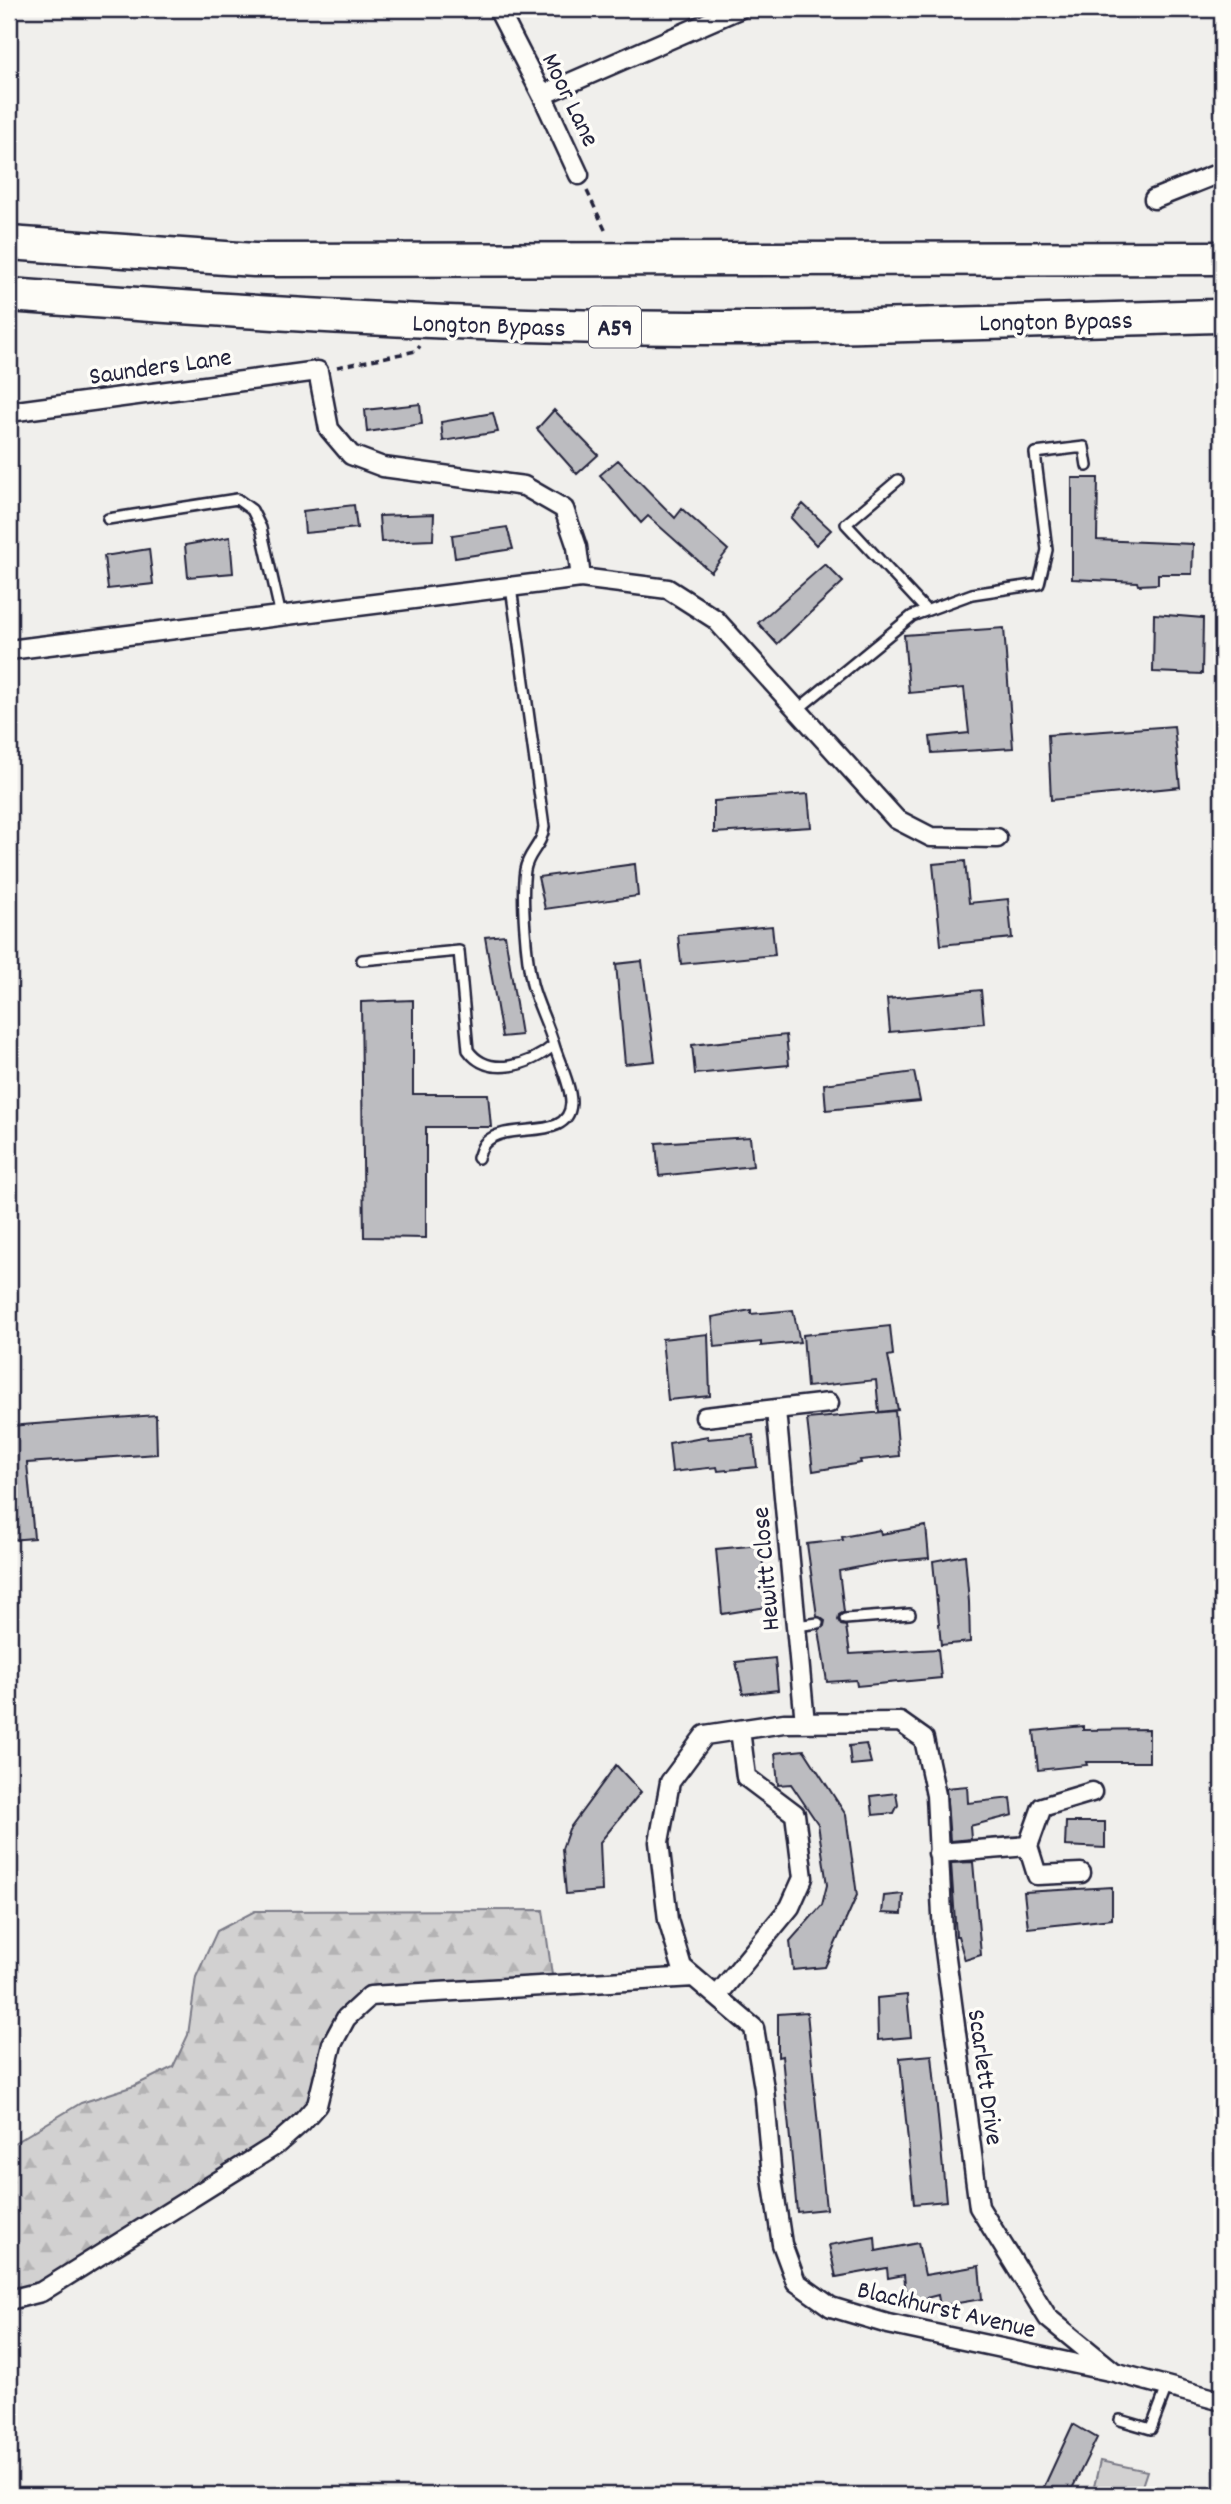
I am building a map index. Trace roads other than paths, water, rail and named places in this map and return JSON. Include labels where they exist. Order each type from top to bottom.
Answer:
[{"type":"highway","points":[[9,243],[267,260],[1222,258]]},
{"type":"highway","name":"Longton Bypass","points":[[9,295],[286,316],[436,323],[718,328],[1222,316]]},
{"type":"street","name":"Moor Lane","points":[[498,9],[579,175]]},
{"type":"street","points":[[542,95],[740,9]]},
{"type":"street","points":[[1154,199],[1222,172]]},
{"type":"street","name":"Saunders Lane","points":[[9,412],[318,371],[329,429],[351,455],[383,467],[524,486],[564,509],[577,547],[581,578]]},
{"type":"street","points":[[9,650],[581,578],[668,589],[715,619],[896,819],[931,837],[997,838]]},
{"type":"street","points":[[705,1417],[828,1403]]},
{"type":"street","name":"Hewitt Close","points":[[776,1410],[805,1723]]},
{"type":"street","name":"Scarlett Drive","points":[[805,1723],[900,1722],[924,1738],[936,1795],[943,1935],[978,2207],[1048,2318],[1114,2372]]},
{"type":"street","points":[[740,1730],[746,1776],[795,1814],[803,1878],[790,1907],[717,1996],[682,1967],[668,1920],[659,1842],[670,1782],[705,1735],[784,1723],[805,1723]]},
{"type":"street","points":[[1080,1873],[1037,1875],[1028,1846],[1042,1807],[1092,1792]]},
{"type":"street","points":[[938,1853],[1028,1846]]},
{"type":"street","points":[[9,2301],[41,2292],[276,2145],[317,2105],[332,2044],[346,2018],[370,1996],[694,1978]]},
{"type":"street","name":"Blackhurst Avenue","points":[[717,1996],[754,2028],[764,2088],[772,2178],[782,2244],[796,2282],[831,2307],[888,2324],[1114,2372],[1222,2401]]},
{"type":"lane","points":[[797,710],[912,615],[972,594],[1039,584],[1046,550],[1034,453],[1084,447],[1087,466]]},
{"type":"lane","points":[[898,480],[846,524],[926,610]]},
{"type":"lane","points":[[108,519],[237,499],[252,510],[261,528],[281,615]]},
{"type":"lane","points":[[478,1158],[483,1144],[494,1137],[521,1129],[562,1124],[568,1116],[571,1101],[548,1024],[532,985],[524,906],[525,870],[529,857],[542,839],[544,827],[511,587]]},
{"type":"lane","points":[[362,960],[459,951],[468,1050],[474,1059],[483,1065],[507,1066],[535,1059],[554,1045]]},
{"type":"lane","points":[[845,1619],[910,1614]]},
{"type":"lane","points":[[796,1626],[818,1623]]},
{"type":"lane","points":[[1120,2420],[1151,2430],[1167,2387]]}]
